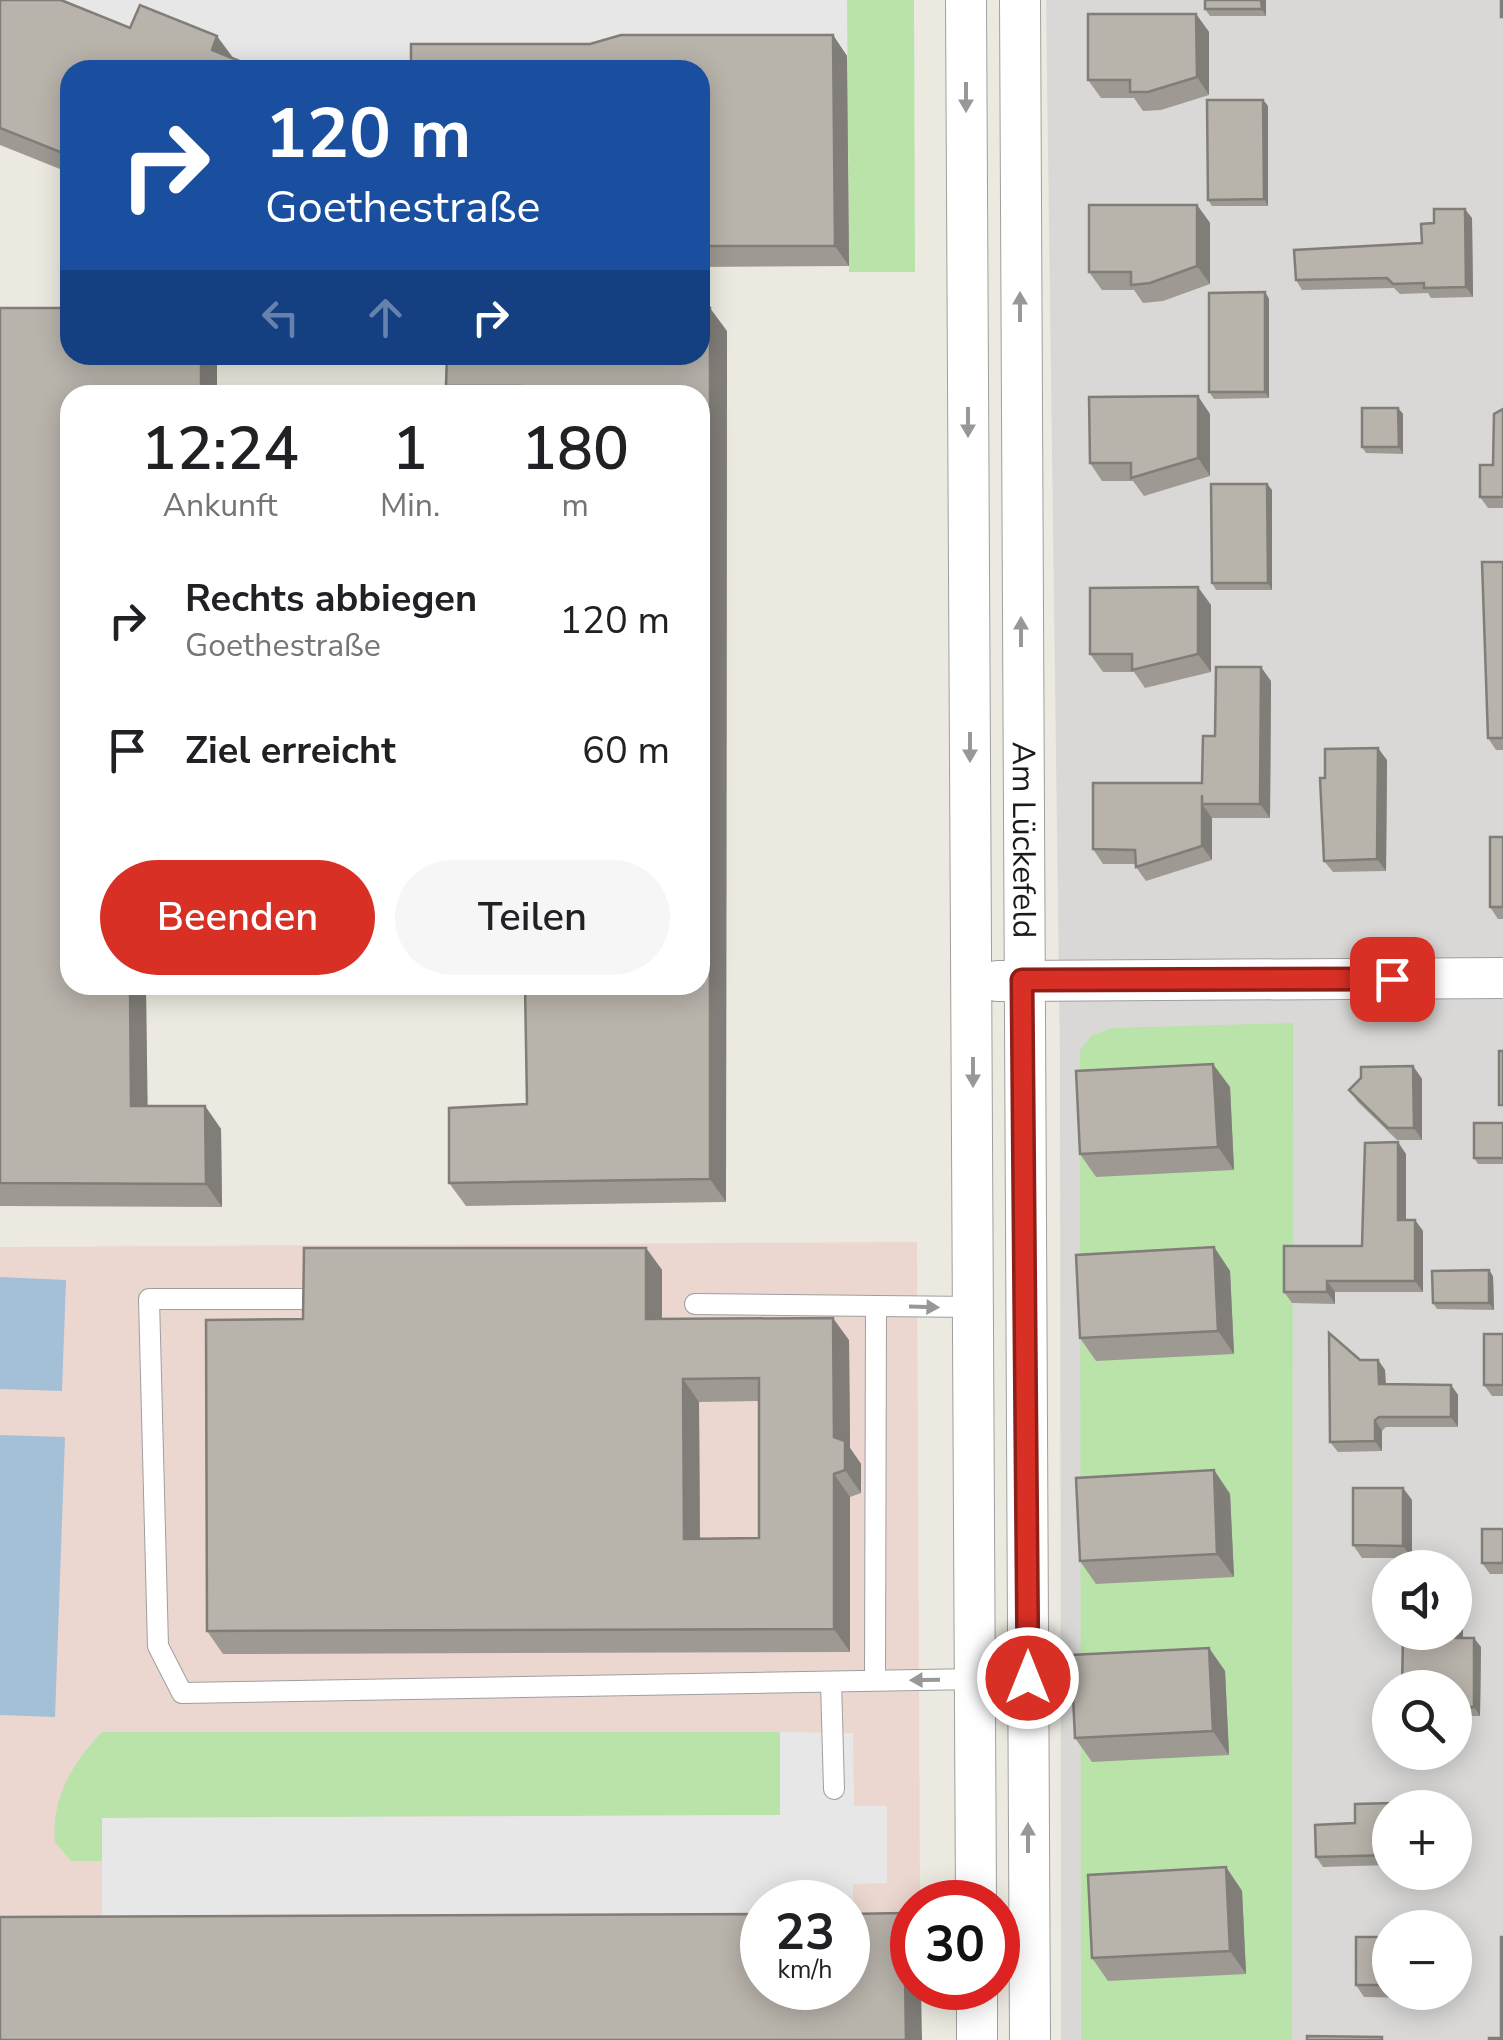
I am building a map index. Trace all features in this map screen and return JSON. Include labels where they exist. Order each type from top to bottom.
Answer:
[{"type":"street","name":"Am Lückefeld","points":[[966,0],[976,1880]]},
{"type":"street","name":"Am Lückefeld","points":[[1020,0],[1030,2040]]},
{"type":"street","points":[[974,981],[1503,978]]},
{"type":"street","points":[[977,2010],[977,2040]]},
{"type":"lane","points":[[306,1299],[149,1299],[158,1646],[182,1693],[975,1679]]},
{"type":"lane","points":[[695,1304],[972,1308]]},
{"type":"lane","points":[[875,1680],[876,1306]]},
{"type":"lane","points":[[831,1682],[834,1789]]},
{"type":"shaded area","points":[[20,0],[847,0],[847,56],[186,60],[147,51]]},
{"type":"shaded area","points":[[1046,0],[1503,0],[1503,2040],[1061,2040],[1060,1058]]},
{"type":"shaded area","points":[[917,1242],[920,1880],[890,1880],[890,1937],[870,1937],[870,1880],[740,1880],[740,1903],[0,1940],[0,1247]]},
{"type":"shaded area","points":[[780,1732],[853,1733],[854,1806],[887,1806],[887,1883],[740,1880],[740,1919],[102,1922],[102,1818],[780,1815]]},
{"type":"green space","points":[[847,0],[914,0],[915,272],[849,272]]},
{"type":"green space","points":[[1293,1023],[1292,2040],[1081,2040],[1080,1050],[1092,1035],[1113,1028]]},
{"type":"green space","points":[[102,1732],[780,1732],[780,1815],[102,1818],[102,1861],[71,1861],[55,1842],[60,1796],[73,1768]]},
{"type":"water","points":[[0,1277],[66,1280],[62,1391],[0,1389]]},
{"type":"water","points":[[0,1435],[65,1437],[55,1717],[0,1715]]},
{"type":"building","points":[[0,0],[61,0],[130,28],[140,5],[217,36],[212,50],[237,60],[60,60],[60,152],[0,128]]},
{"type":"building","points":[[1205,0],[1261,0],[1262,9],[1205,9]]},
{"type":"building","points":[[1088,14],[1196,14],[1197,77],[1148,92],[1130,92],[1130,80],[1088,80]]},
{"type":"building","points":[[621,35],[833,35],[835,246],[710,246],[710,60],[411,60],[411,44],[590,44]]},
{"type":"building","points":[[1207,100],[1263,100],[1264,199],[1208,200]]},
{"type":"building","points":[[1089,205],[1197,205],[1197,266],[1150,283],[1131,285],[1131,272],[1089,272]]},
{"type":"building","points":[[1434,209],[1465,209],[1466,287],[1424,288],[1424,283],[1393,284],[1387,278],[1296,280],[1294,250],[1422,243],[1421,224],[1434,223]]},
{"type":"building","points":[[1265,292],[1265,392],[1209,392],[1209,293]]},
{"type":"building","points":[[0,308],[60,308],[60,365],[201,365],[201,385],[60,385],[60,995],[130,995],[131,1106],[205,1106],[206,1184],[0,1183]]},
{"type":"building","points":[[447,365],[710,365],[710,385],[446,385]]},
{"type":"building","points":[[1198,396],[1198,458],[1131,478],[1131,463],[1090,463],[1089,397]]},
{"type":"building","points":[[1362,408],[1398,408],[1399,447],[1362,447]]},
{"type":"building","points":[[1503,409],[1503,497],[1480,497],[1480,465],[1493,465],[1494,414]]},
{"type":"building","points":[[1211,484],[1267,484],[1268,583],[1212,583]]},
{"type":"building","points":[[1482,562],[1503,562],[1503,738],[1488,738]]},
{"type":"building","points":[[1198,587],[1198,654],[1132,670],[1132,654],[1090,654],[1090,588]]},
{"type":"building","points":[[1216,667],[1261,667],[1260,804],[1202,804],[1202,846],[1136,867],[1135,850],[1093,849],[1093,783],[1202,783],[1203,736],[1215,736]]},
{"type":"building","points":[[1378,748],[1377,859],[1324,861],[1320,778],[1325,778],[1325,749]]},
{"type":"building","points":[[1490,837],[1503,837],[1503,907],[1490,907]]},
{"type":"building","points":[[525,995],[710,995],[710,1179],[449,1183],[449,1108],[527,1104]]},
{"type":"building","points":[[1499,1051],[1503,1051],[1503,1105],[1499,1105]]},
{"type":"building","points":[[1213,1064],[1218,1147],[1080,1154],[1076,1071]]},
{"type":"building","points":[[1413,1066],[1414,1128],[1388,1128],[1349,1090],[1361,1078],[1361,1067]]},
{"type":"building","points":[[1474,1123],[1503,1123],[1503,1158],[1474,1158]]},
{"type":"building","points":[[1398,1142],[1398,1220],[1415,1220],[1415,1281],[1327,1281],[1327,1292],[1284,1292],[1284,1246],[1362,1246],[1365,1143]]},
{"type":"building","points":[[1214,1247],[1218,1331],[1080,1338],[1076,1255]]},
{"type":"building","points":[[304,1248],[646,1248],[646,1319],[833,1318],[834,1437],[845,1441],[845,1470],[834,1474],[834,1629],[207,1631],[206,1320],[303,1319]],"holes":[[[759,1378],[759,1538],[684,1539],[683,1379]]]},
{"type":"building","points":[[1489,1270],[1489,1303],[1433,1303],[1432,1271]]},
{"type":"building","points":[[1329,1333],[1360,1360],[1378,1360],[1379,1384],[1451,1385],[1451,1417],[1379,1417],[1375,1420],[1375,1441],[1330,1442]]},
{"type":"building","points":[[1484,1334],[1503,1334],[1503,1385],[1484,1385]]},
{"type":"building","points":[[1214,1470],[1217,1554],[1080,1561],[1076,1478]]},
{"type":"building","points":[[1353,1488],[1403,1488],[1403,1546],[1353,1545]]},
{"type":"building","points":[[1482,1529],[1503,1529],[1503,1563],[1482,1563]]},
{"type":"building","points":[[1474,1638],[1474,1707],[1472,1670],[1402,1670],[1403,1650],[1472,1650]]},
{"type":"building","points":[[1209,1648],[1213,1731],[1075,1738],[1071,1655]]},
{"type":"building","points":[[1355,1804],[1372,1804],[1372,1855],[1316,1857],[1315,1825],[1355,1823]]},
{"type":"building","points":[[1226,1867],[1230,1951],[1092,1958],[1088,1875]]},
{"type":"building","points":[[890,1913],[890,2010],[906,2010],[906,2040],[0,2040],[0,1917],[740,1914],[740,2010],[870,2010],[870,1914]]},
{"type":"building","points":[[1356,1937],[1372,1937],[1372,1985],[1356,1985]]},
{"type":"building","points":[[1501,1937],[1503,2040],[1489,2040],[1501,2038]]},
{"type":"building","points":[[1307,2036],[1382,2037],[1382,2040],[1307,2040]]},
{"type":"route","points":[[1028,1678],[1022,980],[1392,979]]}]
